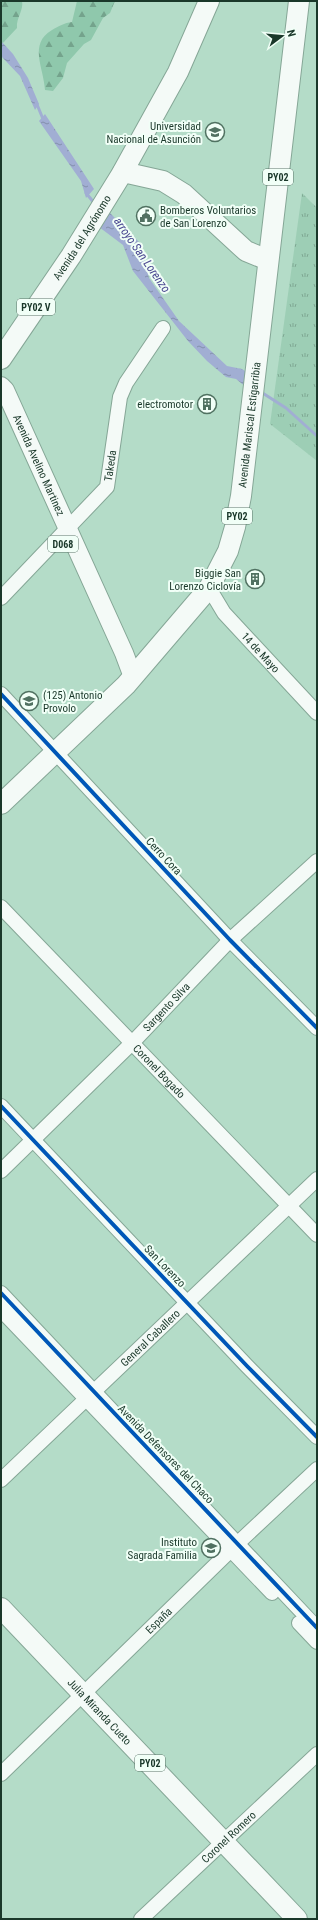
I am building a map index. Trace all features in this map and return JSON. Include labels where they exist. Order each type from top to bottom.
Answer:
[{"type":"highway","name":"Avenida del Agrónomo","points":[[1,359],[71,256],[122,174],[178,72],[209,1]]},
{"type":"highway","name":"PY02","points":[[268,260],[299,1]]},
{"type":"highway","points":[[122,174],[163,182],[184,194],[246,251],[268,260]]},
{"type":"highway","name":"Avenida Mariscal Estigarribia","points":[[209,588],[228,551],[235,527],[248,439],[268,260]]},
{"type":"highway","name":"PY02","points":[[1,804],[130,681],[209,588]]},
{"type":"highway","name":"Julia Miranda Cueto","points":[[1,1608],[297,1919]]},
{"type":"main road","name":"Avenida Avelino Martinez","points":[[1,386],[5,390],[64,533],[130,681]]},
{"type":"main road","name":"Avenida Avelino Martinez","points":[[1,402],[64,533]]},
{"type":"street","name":"Takeda","points":[[1,598],[107,487],[120,397],[126,384],[163,328]]},
{"type":"street","name":"14 de Mayo","points":[[209,588],[224,613],[317,713]]},
{"type":"street","name":"Cerro Cora","points":[[1,694],[230,940],[317,1028]]},
{"type":"street","name":"Sargento Silva","points":[[1,1171],[132,1042],[230,940],[317,861]]},
{"type":"street","name":"Coronel Bogado","points":[[1,907],[317,1235]]},
{"type":"street","name":"San Lorenzo","points":[[1,1106],[247,1366],[317,1437]]},
{"type":"street","name":"General Caballero","points":[[1,1480],[317,1179]]},
{"type":"street","name":"Avenida Defensores del Chaco","points":[[1,1293],[90,1395],[235,1547],[317,1628]]},
{"type":"street","name":"Avenida Defensores del Chaco","points":[[1,1310],[90,1395]]},
{"type":"street","name":"España","points":[[1,1774],[317,1469]]},
{"type":"street","name":"Avenida Defensores del Chaco","points":[[235,1547],[317,1642]]},
{"type":"street","name":"Coronel Romero","points":[[141,1919],[317,1754]]},
{"type":"green space","points":[[1,1],[22,1],[22,4],[17,28],[1,45]]},
{"type":"green space","points":[[77,1],[115,1],[110,13],[103,18],[91,40],[84,44],[67,63],[63,78],[53,91],[45,90],[39,57],[41,42],[52,30],[72,22]]},
{"type":"green space","points":[[302,193],[317,208],[317,461],[270,424]]},
{"type":"water","points":[[1,41],[13,54],[28,78],[39,104],[35,110],[20,76],[1,56]]},
{"type":"water","points":[[45,114],[94,189],[86,198],[81,181],[39,121]]},
{"type":"water","points":[[109,212],[141,244],[149,278],[179,321],[227,366],[242,369],[248,373],[246,387],[236,379],[226,377],[207,361],[188,341],[133,271],[123,245],[99,227]]},
{"type":"waterway","name":"arroyo San Lorenzo","points":[[36,102],[43,119]]},
{"type":"waterway","name":"arroyo San Lorenzo","points":[[86,193],[95,204]]},
{"type":"waterway","name":"arroyo San Lorenzo","points":[[261,392],[286,408],[317,436]]},
{"type":"cycle path","points":[[1,694],[230,940],[317,1028]]},
{"type":"cycle path","points":[[1,1106],[247,1366],[317,1437]]},
{"type":"cycle path","points":[[1,1293],[317,1628]]},
{"type":"place","name":"Universidad Nacional de Asunción","points":[[215,132]]},
{"type":"place","name":"Bomberos Voluntarios de San Lorenzo","points":[[146,216]]},
{"type":"place","name":"electromotor","points":[[207,404]]},
{"type":"place","name":"Biggie San Lorenzo Ciclovía","points":[[255,579]]},
{"type":"place","name":"(125) Antonio Provolo","points":[[29,701]]},
{"type":"place","name":"Instituto Sagrada Familia","points":[[211,1548]]}]
